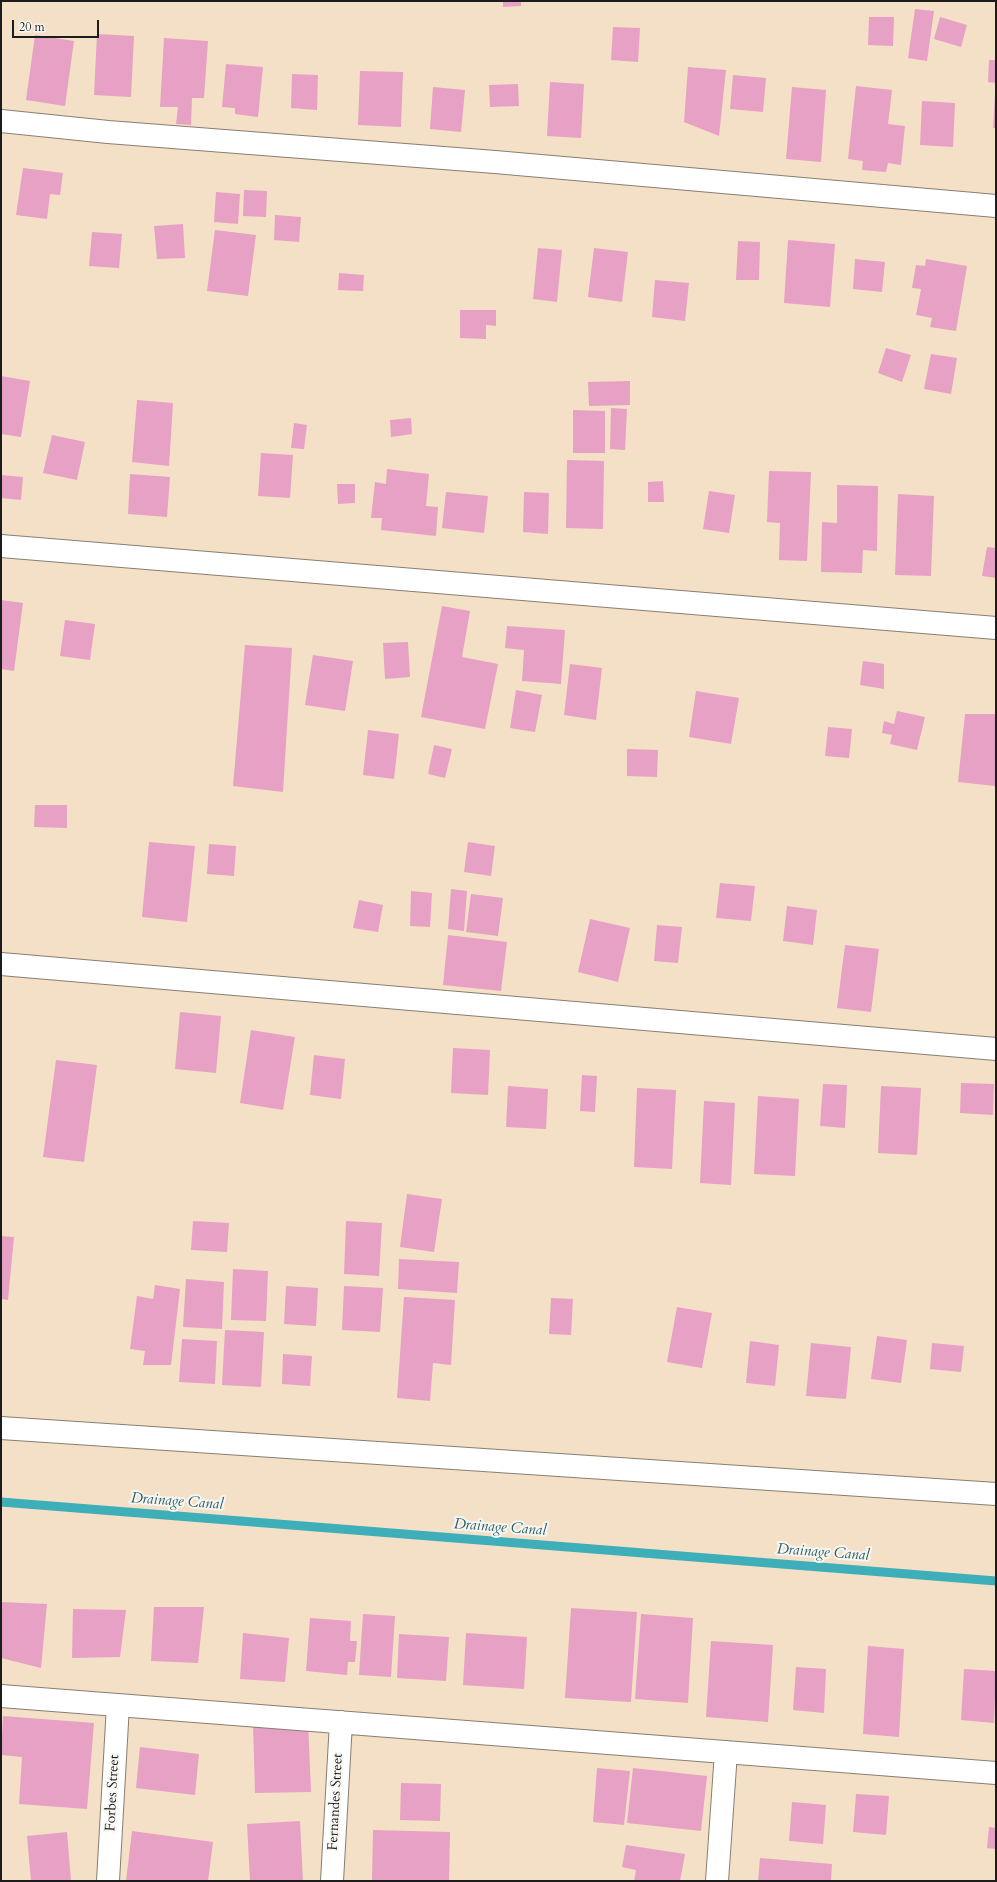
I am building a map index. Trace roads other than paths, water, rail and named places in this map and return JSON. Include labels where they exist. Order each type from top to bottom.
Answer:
[{"type":"street","points":[[1,121],[108,132],[495,162],[996,206]]},
{"type":"street","points":[[1,546],[996,628]]},
{"type":"street","points":[[1,964],[996,1049]]},
{"type":"street","points":[[1,1428],[996,1494]]},
{"type":"street","points":[[1,1696],[996,1773]]},
{"type":"street","name":"Forbes Street","points":[[108,1881],[118,1705]]},
{"type":"street","name":"Fernandes Street","points":[[332,1881],[341,1722]]},
{"type":"street","points":[[717,1881],[726,1752]]},
{"type":"waterway","name":"Drainage Canal","points":[[1,1502],[996,1581]]}]
